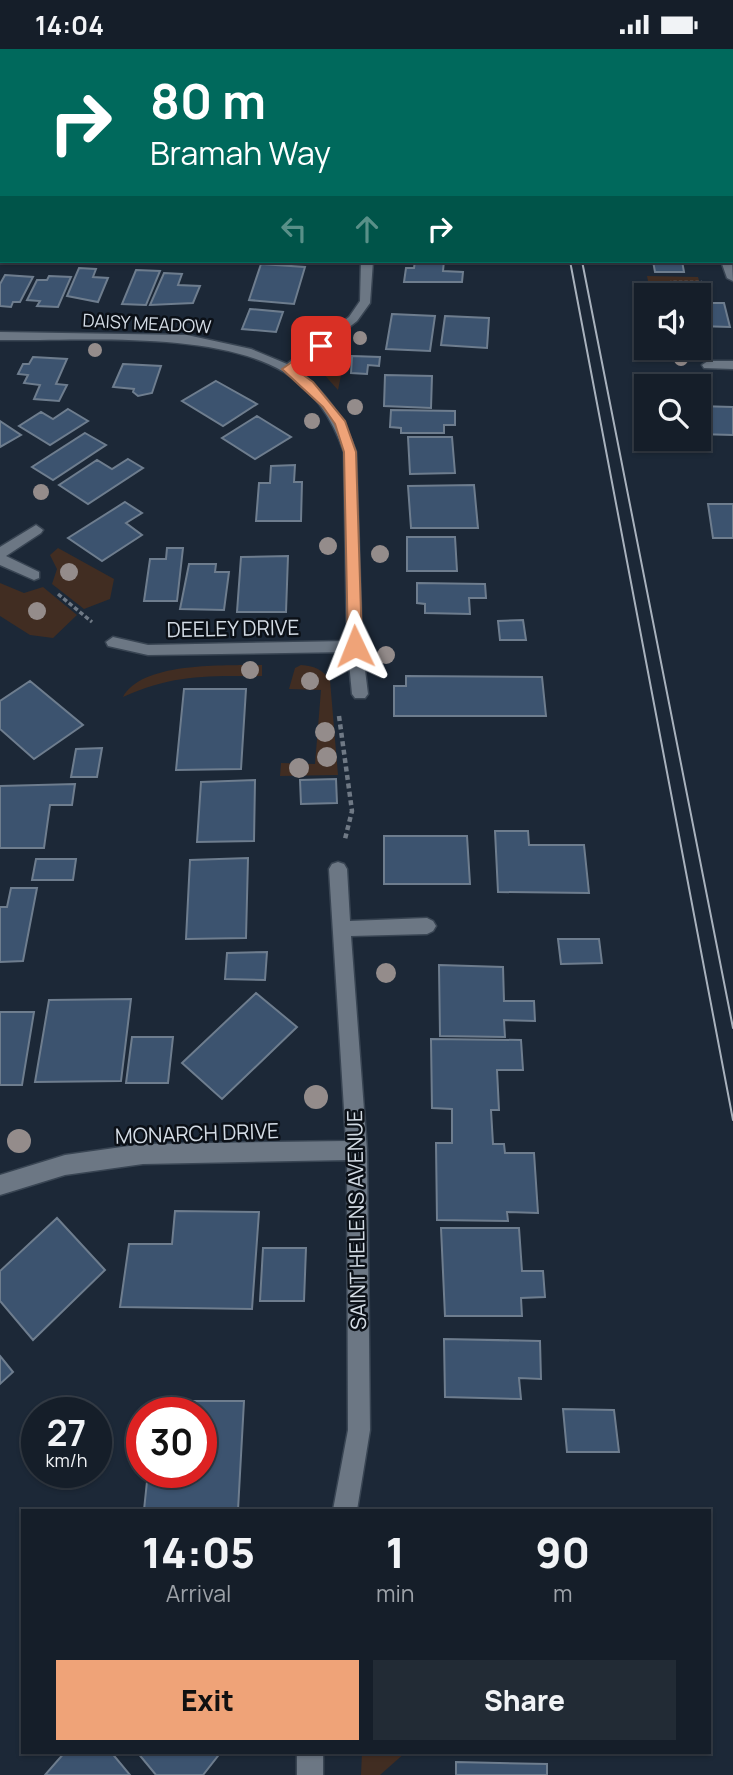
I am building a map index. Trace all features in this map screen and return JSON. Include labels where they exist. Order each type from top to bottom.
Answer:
[{"type":"street","points":[[288,369],[321,346],[366,301],[367,263]]},
{"type":"street","name":"DAISY MEADOW","points":[[0,336],[187,339],[247,352],[288,369],[309,385],[341,423],[350,452],[355,646],[360,694]]},
{"type":"street","points":[[708,365],[733,365]]},
{"type":"street","points":[[0,553],[36,530]]},
{"type":"street","points":[[0,559],[34,575]]},
{"type":"street","name":"DEELEY DRIVE","points":[[113,642],[148,650],[355,646]]},
{"type":"street","name":"SAINT HELENS AVENUE","points":[[338,869],[357,1150],[359,1430],[345,1509]]},
{"type":"street","points":[[344,929],[428,926]]},
{"type":"street","name":"MONARCH DRIVE","points":[[0,1185],[65,1165],[142,1154],[357,1150]]},
{"type":"street","points":[[310,1754],[310,1775]]},
{"type":"path","points":[[671,283],[710,282]]},
{"type":"path","points":[[34,575],[85,615],[113,642]]},
{"type":"path","points":[[338,869],[352,811],[338,706],[360,706],[360,694]]},
{"type":"shaded area","points":[[647,276],[698,277],[700,283],[648,283]]},
{"type":"shaded area","points":[[336,356],[345,356],[338,390],[320,370],[323,364]]},
{"type":"shaded area","points":[[58,548],[114,579],[110,599],[84,609],[52,584],[57,569],[50,555]]},
{"type":"shaded area","points":[[0,583],[24,593],[43,587],[77,615],[53,638],[30,635],[0,616]]},
{"type":"shaded area","points":[[262,665],[262,676],[175,680],[123,697],[133,685],[166,671],[207,666]]},
{"type":"shaded area","points":[[301,665],[317,669],[330,680],[338,775],[280,776],[281,763],[315,764],[321,690],[289,689],[295,668]]},
{"type":"shaded area","points":[[362,1754],[404,1754],[380,1775],[361,1775]]},
{"type":"building","points":[[415,263],[444,263],[443,271],[463,272],[462,282],[404,282],[406,268],[414,268]]},
{"type":"building","points":[[653,263],[682,263],[684,272],[655,272]]},
{"type":"building","points":[[261,264],[305,267],[294,304],[249,300]]},
{"type":"building","points":[[79,268],[96,269],[93,277],[108,278],[98,302],[67,296]]},
{"type":"building","points":[[136,270],[160,271],[146,305],[122,304]]},
{"type":"building","points":[[164,273],[182,274],[178,285],[200,286],[193,303],[150,305]]},
{"type":"building","points":[[5,275],[33,277],[20,302],[13,302],[11,307],[0,306],[0,284]]},
{"type":"building","points":[[49,276],[71,277],[58,307],[37,306],[40,301],[27,300],[37,280],[47,280]]},
{"type":"building","points":[[711,303],[724,303],[730,327],[711,326]]},
{"type":"building","points":[[250,309],[283,312],[276,332],[242,329]]},
{"type":"building","points":[[392,314],[435,316],[430,351],[386,349]]},
{"type":"building","points":[[445,316],[489,318],[487,348],[441,345]]},
{"type":"building","points":[[352,356],[380,357],[379,366],[368,365],[367,374],[351,373]]},
{"type":"building","points":[[33,357],[67,359],[56,384],[67,385],[59,401],[34,399],[40,385],[24,383],[28,375],[18,374],[23,364],[29,364]]},
{"type":"building","points":[[123,364],[161,366],[152,393],[138,396],[133,392],[134,389],[113,387]]},
{"type":"building","points":[[385,375],[432,376],[431,408],[384,406]]},
{"type":"building","points":[[216,381],[257,404],[223,426],[182,401]]},
{"type":"building","points":[[711,406],[733,407],[733,435],[711,434]]},
{"type":"building","points":[[68,409],[88,421],[50,445],[19,426],[41,412],[53,419]]},
{"type":"building","points":[[391,410],[455,411],[455,425],[444,425],[444,433],[401,433],[401,428],[390,427]]},
{"type":"building","points":[[257,416],[291,437],[255,459],[222,438]]},
{"type":"building","points":[[0,421],[21,435],[0,447]]},
{"type":"building","points":[[85,433],[106,445],[53,480],[32,467]]},
{"type":"building","points":[[408,437],[452,437],[455,473],[410,474]]},
{"type":"building","points":[[128,459],[143,468],[88,504],[59,485],[97,460],[112,469]]},
{"type":"building","points":[[295,465],[294,482],[302,482],[301,521],[256,521],[259,483],[270,483],[271,466]]},
{"type":"building","points":[[474,485],[478,528],[411,528],[408,486]]},
{"type":"building","points":[[125,502],[142,513],[126,523],[142,535],[102,561],[68,538]]},
{"type":"building","points":[[708,504],[733,504],[733,538],[713,538]]},
{"type":"building","points":[[407,537],[455,537],[457,571],[407,571]]},
{"type":"building","points":[[167,548],[183,548],[177,601],[144,601],[150,559],[166,559]]},
{"type":"building","points":[[288,556],[286,612],[237,612],[241,557]]},
{"type":"building","points":[[189,564],[216,564],[215,572],[229,572],[224,610],[180,609]]},
{"type":"building","points":[[417,583],[485,584],[486,598],[469,598],[470,614],[425,613],[425,604],[417,603]]},
{"type":"building","points":[[523,620],[526,640],[500,640],[498,621]]},
{"type":"building","points":[[406,676],[542,677],[546,716],[394,716],[394,686],[406,686]]},
{"type":"building","points":[[30,681],[83,725],[34,759],[0,729],[0,701]]},
{"type":"building","points":[[184,689],[246,689],[241,769],[176,770]]},
{"type":"building","points":[[102,748],[97,777],[71,777],[76,749]]},
{"type":"building","points":[[336,779],[337,803],[301,804],[300,780]]},
{"type":"building","points":[[255,780],[254,841],[197,842],[201,782]]},
{"type":"building","points":[[75,784],[72,805],[50,805],[44,848],[0,848],[0,786]]},
{"type":"building","points":[[495,831],[528,831],[529,845],[584,845],[589,893],[498,892]]},
{"type":"building","points":[[384,836],[467,836],[470,884],[384,884]]},
{"type":"building","points":[[248,858],[246,938],[186,939],[190,860]]},
{"type":"building","points":[[36,859],[76,859],[73,880],[32,880]]},
{"type":"building","points":[[11,888],[37,888],[23,961],[0,962],[0,907],[7,907]]},
{"type":"building","points":[[558,939],[599,939],[602,963],[561,964]]},
{"type":"building","points":[[267,952],[265,980],[225,979],[227,953]]},
{"type":"building","points":[[439,965],[503,967],[504,1001],[534,1001],[535,1021],[504,1020],[505,1037],[440,1036]]},
{"type":"building","points":[[256,993],[297,1027],[222,1099],[182,1063]]},
{"type":"building","points":[[131,999],[121,1081],[35,1082],[49,1000]]},
{"type":"building","points":[[0,1012],[34,1012],[22,1085],[0,1085]]},
{"type":"building","points":[[132,1037],[173,1037],[168,1083],[126,1083]]},
{"type":"building","points":[[431,1039],[521,1040],[523,1070],[497,1070],[499,1110],[491,1110],[493,1144],[504,1144],[505,1153],[534,1153],[538,1213],[507,1212],[508,1221],[437,1220],[436,1143],[452,1143],[452,1109],[432,1108]]},
{"type":"building","points":[[175,1211],[259,1212],[252,1309],[120,1307],[129,1244],[172,1244]]},
{"type":"building","points":[[57,1218],[105,1270],[33,1340],[0,1301],[0,1271]]},
{"type":"building","points":[[441,1228],[519,1228],[522,1271],[543,1271],[545,1297],[521,1298],[522,1316],[445,1316]]},
{"type":"building","points":[[263,1248],[306,1248],[304,1301],[260,1301]]},
{"type":"building","points":[[444,1339],[540,1341],[541,1379],[519,1378],[521,1399],[445,1397]]},
{"type":"building","points":[[0,1356],[13,1372],[0,1384]]},
{"type":"building","points":[[217,1401],[244,1401],[238,1509],[144,1509],[146,1488],[217,1488]]},
{"type":"building","points":[[563,1409],[614,1410],[619,1452],[567,1452]]},
{"type":"building","points":[[63,1754],[113,1754],[130,1775],[45,1775]]},
{"type":"building","points":[[139,1754],[219,1754],[203,1775],[156,1775]]},
{"type":"building","points":[[456,1762],[547,1764],[547,1775],[456,1775]]},
{"type":"tram line","points":[[570,263],[733,1120]]},
{"type":"tram line","points":[[582,263],[733,1028]]},
{"type":"route","points":[[321,346],[288,369],[309,385],[327,404],[341,423],[350,452],[355,646]]}]
